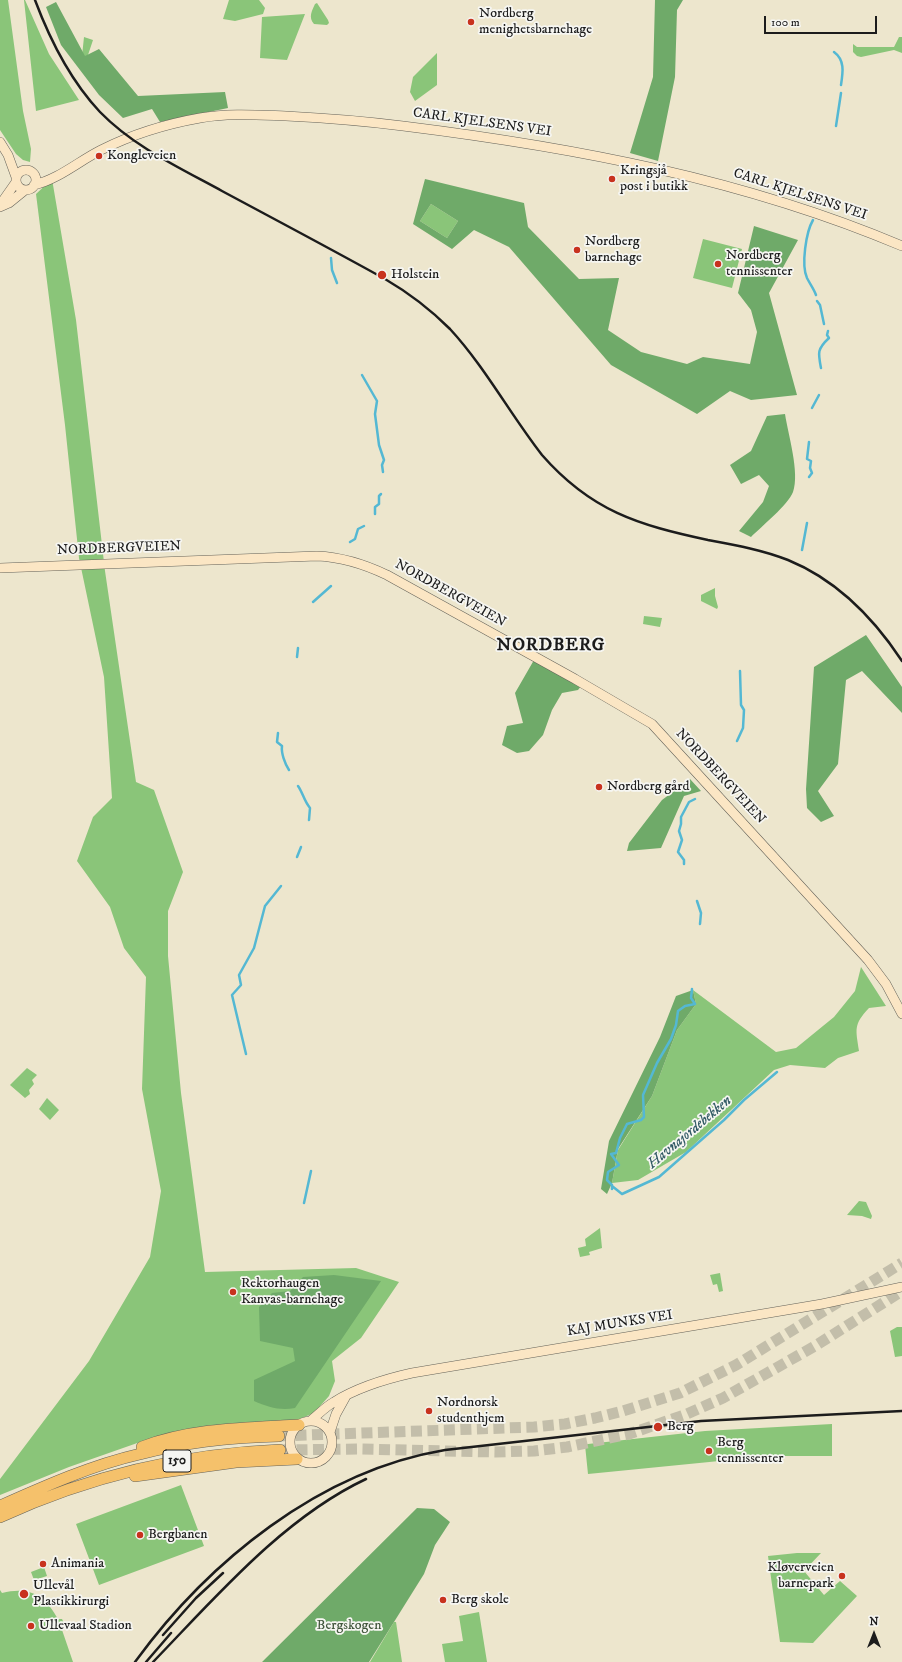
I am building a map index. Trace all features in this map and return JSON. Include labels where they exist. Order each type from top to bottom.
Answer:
[{"type":"highway","points":[[96,1467],[156,1442],[176,1437],[232,1429],[304,1423]]},
{"type":"highway","name":"150","points":[[0,1506],[96,1467],[139,1454],[223,1439],[279,1436]]},
{"type":"highway","name":"150","points":[[0,1517],[31,1502],[77,1486],[129,1471],[179,1460],[226,1454],[280,1450]]},
{"type":"highway","points":[[77,1486],[208,1465],[297,1458]]},
{"type":"main road","name":"CARL KJELSENS VEI","points":[[34,185],[49,181],[88,157],[126,139],[152,129],[187,120],[230,115],[329,118],[480,136],[562,149],[648,167],[790,204],[869,232],[902,246]]},
{"type":"main road","points":[[0,142],[8,155],[19,187],[25,190]]},
{"type":"main road","points":[[0,206],[9,203],[25,190],[32,188],[36,180],[30,173],[8,155]]},
{"type":"main road","points":[[0,206],[19,173],[57,176]]},
{"type":"main road","name":"NORDBERGVEIEN","points":[[0,568],[317,556],[341,558],[370,567],[387,575],[575,679],[652,724],[868,960],[886,984],[902,1014]]},
{"type":"main road","name":"KAJ MUNKS VEI","points":[[297,1458],[291,1448],[290,1439],[293,1431],[335,1401],[368,1385],[412,1372],[822,1304],[902,1287]]},
{"type":"main road","points":[[297,1458],[309,1464],[322,1461],[330,1452],[332,1441],[330,1432],[336,1414],[346,1396]]},
{"type":"main road","points":[[304,1423],[319,1423],[330,1432]]},
{"type":"green space","points":[[0,0],[8,0],[23,111],[31,149],[30,162],[23,160],[16,154],[0,130]]},
{"type":"green space","points":[[24,0],[49,54],[79,100],[36,111]]},
{"type":"green space","points":[[229,0],[259,0],[265,8],[263,14],[235,21],[223,19]]},
{"type":"green space","points":[[655,0],[683,0],[677,10],[675,77],[658,161],[630,153],[653,77]]},
{"type":"green space","points":[[56,2],[85,56],[99,49],[138,96],[225,92],[228,108],[160,122],[152,109],[123,118],[99,95],[61,45],[46,7]]},
{"type":"green space","points":[[317,3],[328,20],[329,23],[327,25],[314,24],[311,19],[311,14],[315,4]]},
{"type":"green space","points":[[305,14],[287,60],[260,58],[262,17]]},
{"type":"green space","points":[[84,37],[93,40],[87,58],[82,56]]},
{"type":"green space","points":[[899,37],[902,37],[902,53],[894,50],[861,57],[857,56],[853,52],[853,44],[857,47],[894,47]]},
{"type":"green space","points":[[437,53],[437,85],[415,101],[410,92],[413,77]]},
{"type":"green space","points":[[52,179],[76,320],[105,571],[136,782],[154,790],[183,872],[168,911],[168,956],[181,1093],[205,1272],[356,1268],[399,1282],[361,1338],[332,1361],[335,1381],[329,1396],[314,1413],[290,1423],[143,1441],[69,1467],[0,1495],[0,1479],[89,1361],[150,1257],[161,1191],[142,1089],[146,977],[124,948],[110,907],[77,861],[93,817],[112,798],[104,677],[79,558],[65,425],[36,194]]},
{"type":"green space","points":[[425,179],[524,203],[528,227],[579,279],[619,278],[608,330],[641,352],[687,364],[703,357],[750,364],[757,332],[751,310],[738,293],[754,226],[798,240],[769,293],[797,395],[751,400],[730,391],[697,414],[611,365],[509,247],[474,230],[452,249],[413,224]],"holes":[[[431,204],[458,221],[447,238],[420,221]]]},
{"type":"green space","points":[[431,204],[458,221],[447,238],[420,221]]},
{"type":"green space","name":"Nordberg tennissenter","points":[[703,239],[742,249],[732,288],[693,278]]},
{"type":"green space","points":[[785,414],[793,453],[795,484],[793,492],[786,503],[751,537],[739,531],[763,502],[769,486],[759,475],[741,484],[730,465],[751,451],[767,416]]},
{"type":"green space","points":[[715,588],[717,609],[701,601],[701,595]]},
{"type":"green space","points":[[644,616],[662,618],[660,627],[643,624]]},
{"type":"green space","points":[[866,635],[902,687],[902,713],[862,671],[846,680],[838,764],[818,791],[834,816],[821,822],[807,808],[806,789],[814,667]]},
{"type":"green space","points":[[534,660],[581,686],[578,690],[562,693],[552,710],[543,735],[529,751],[517,753],[502,745],[507,726],[523,723],[515,693]]},
{"type":"green space","points":[[690,779],[701,791],[684,796],[661,848],[627,851],[629,843],[662,800]]},
{"type":"green space","points":[[861,967],[886,1006],[869,1008],[860,1019],[857,1028],[859,1051],[838,1058],[825,1068],[790,1065],[774,1070],[686,1152],[638,1180],[612,1183],[618,1150],[652,1096],[677,1030],[696,1004],[693,990],[776,1052],[796,1048],[834,1017],[855,991]]},
{"type":"green space","points":[[693,990],[696,1004],[677,1030],[652,1096],[618,1149],[612,1183],[607,1194],[601,1189],[609,1141],[660,1037],[676,996]]},
{"type":"green space","points":[[27,1068],[37,1075],[32,1080],[34,1084],[29,1090],[30,1094],[25,1098],[10,1085]]},
{"type":"green space","points":[[47,1098],[59,1110],[50,1120],[39,1109]]},
{"type":"green space","points":[[859,1201],[866,1202],[872,1216],[871,1219],[862,1216],[847,1215]]},
{"type":"green space","points":[[600,1228],[602,1248],[589,1252],[590,1255],[580,1257],[578,1248],[586,1246],[585,1239]]},
{"type":"green space","points":[[720,1273],[723,1291],[719,1292],[717,1284],[713,1285],[710,1275]]},
{"type":"green space","points":[[334,1275],[381,1281],[295,1408],[274,1408],[254,1401],[254,1380],[295,1361],[293,1348],[260,1341],[259,1307],[272,1293],[290,1291],[303,1277]]},
{"type":"green space","points":[[897,1327],[902,1327],[902,1356],[895,1357],[890,1331]]},
{"type":"green space","name":"Berg tennissenter","points":[[832,1424],[832,1456],[770,1456],[588,1474],[585,1445],[588,1444],[705,1431]]},
{"type":"green space","name":"Bergbanen","points":[[181,1485],[204,1546],[99,1585],[76,1524]]},
{"type":"green space","name":"Bergskogen","points":[[417,1508],[434,1509],[450,1522],[435,1545],[424,1574],[369,1662],[262,1662]]},
{"type":"green space","points":[[797,1553],[821,1553],[804,1571],[824,1595],[840,1581],[857,1596],[813,1643],[780,1642],[768,1556]]},
{"type":"green space","points":[[44,1567],[47,1576],[34,1580],[31,1572]]},
{"type":"green space","name":"Ullevaal Stadion","points":[[0,1590],[2,1593],[12,1591],[28,1592],[42,1598],[58,1619],[62,1619],[64,1623],[61,1627],[73,1662],[0,1662]]},
{"type":"green space","points":[[479,1612],[487,1662],[445,1662],[442,1644],[463,1641],[459,1616]]},
{"type":"green space","points":[[394,1622],[396,1622],[402,1662],[370,1662]]},
{"type":"waterway","points":[[834,52],[838,55],[842,63],[843,71],[841,85]]},
{"type":"waterway","points":[[836,126],[841,93]]},
{"type":"waterway","points":[[813,220],[806,240],[804,265],[807,278],[816,295]]},
{"type":"waterway","points":[[331,258],[332,270],[337,283]]},
{"type":"waterway","points":[[817,301],[820,305],[824,324]]},
{"type":"waterway","points":[[821,368],[819,352],[822,345],[829,338],[827,335],[828,331]]},
{"type":"waterway","points":[[362,375],[377,401],[375,414],[379,445],[384,460],[382,465],[383,472]]},
{"type":"waterway","points":[[812,408],[819,395]]},
{"type":"waterway","points":[[809,442],[807,459],[811,461],[810,468],[812,473],[809,477]]},
{"type":"waterway","points":[[375,514],[375,507],[379,504],[379,496],[381,494]]},
{"type":"waterway","points":[[802,550],[807,523]]},
{"type":"waterway","points":[[350,542],[355,539],[358,529],[364,526]]},
{"type":"waterway","points":[[313,602],[331,586]]},
{"type":"waterway","points":[[297,657],[298,648]]},
{"type":"waterway","points":[[737,741],[743,728],[744,710],[741,705],[740,671]]},
{"type":"waterway","points":[[278,733],[277,742],[282,746],[282,752],[289,770]]},
{"type":"waterway","points":[[298,786],[310,808],[309,820]]},
{"type":"waterway","points":[[684,864],[684,860],[678,852],[682,840],[679,831],[681,817],[689,802],[695,799]]},
{"type":"waterway","points":[[297,857],[301,847]]},
{"type":"waterway","points":[[246,1054],[232,995],[241,985],[239,975],[254,948],[265,906],[281,886]]},
{"type":"waterway","points":[[697,901],[701,913],[700,924]]},
{"type":"waterway","points":[[612,1189],[612,1185],[607,1180],[608,1172],[619,1165],[611,1154],[616,1153],[620,1138],[627,1124],[641,1120],[644,1117],[643,1095],[657,1063],[671,1039],[676,1025],[678,1011],[685,1006],[695,1004],[691,998],[692,989]]},
{"type":"waterway","name":"Havnajordebekken","points":[[612,1186],[622,1194],[659,1177],[777,1072]]},
{"type":"waterway","points":[[304,1203],[311,1171]]},
{"type":"tunnel","points":[[279,1436],[534,1427],[565,1424],[623,1411],[680,1393],[736,1365],[902,1263]]},
{"type":"tunnel","points":[[280,1450],[358,1449],[495,1452],[534,1451],[567,1447],[629,1434],[687,1414],[723,1398],[815,1346],[902,1291]]},
{"type":"railway","points":[[35,0],[54,45],[70,73],[89,100],[113,124],[158,156],[385,279],[419,302],[450,329],[463,344],[542,455],[560,474],[579,490],[598,503],[617,513],[638,521],[683,534],[769,553],[806,568],[838,589],[866,615],[879,629],[902,661]]},
{"type":"railway","points":[[135,1662],[164,1625],[197,1590],[232,1557],[270,1526],[311,1500],[354,1478],[398,1461],[445,1450],[701,1421],[902,1411]]},
{"type":"railway","points":[[153,1662],[226,1586],[278,1537],[306,1515],[336,1495],[366,1479]]},
{"type":"railway","points":[[163,1635],[196,1598],[223,1573]]},
{"type":"railway","points":[[146,1662],[171,1633]]},
{"type":"place","name":"Nordberg menighetsbarnehage","points":[[471,22]]},
{"type":"place","name":"Kongleveien","points":[[99,156]]},
{"type":"place","name":"Kringsjå post i butikk","points":[[612,179]]},
{"type":"place","name":"Nordberg barnehage","points":[[577,250]]},
{"type":"place","name":"Nordberg tennissenter","points":[[718,264]]},
{"type":"place","name":"Holstein","points":[[382,275]]},
{"type":"place","name":"Nordberg gård","points":[[599,787]]},
{"type":"place","name":"Rektorhaugen Kanvas-barnehage","points":[[233,1292]]},
{"type":"place","name":"Nordnorsk studenthjem","points":[[429,1411]]},
{"type":"place","name":"Berg","points":[[658,1427]]},
{"type":"place","name":"Berg tennissenter","points":[[709,1451]]},
{"type":"place","name":"Bergbanen","points":[[140,1535]]},
{"type":"place","name":"Animania","points":[[43,1564]]},
{"type":"place","name":"Kløverveien barnepark","points":[[842,1576]]},
{"type":"place","name":"Ullevål Plastikkirurgi","points":[[24,1594]]},
{"type":"place","name":"Berg skole","points":[[443,1600]]},
{"type":"place","name":"Ullevaal Stadion","points":[[31,1626]]},
{"type":"district","name":"NORDBERG","points":[[551,646]]}]
